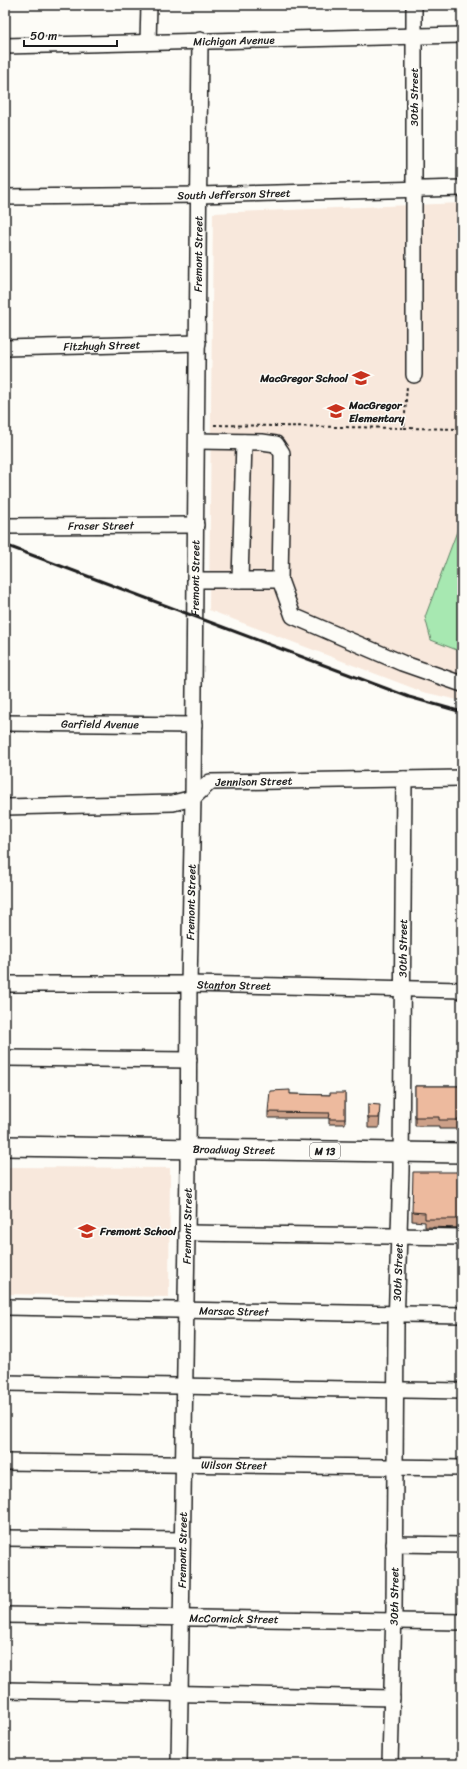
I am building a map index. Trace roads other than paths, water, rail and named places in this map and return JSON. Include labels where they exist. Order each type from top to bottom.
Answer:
[{"type":"main road","name":"Broadway Street","points":[[5,1146],[462,1153]]},
{"type":"street","points":[[148,42],[149,5]]},
{"type":"street","name":"30th Street","points":[[414,5],[414,375]]},
{"type":"street","name":"Michigan Avenue","points":[[5,46],[200,40],[462,36]]},
{"type":"street","name":"Fremont Street","points":[[179,1764],[196,580],[200,40]]},
{"type":"street","name":"South Jefferson Street","points":[[5,197],[200,195],[462,188]]},
{"type":"street","name":"Fitzhugh Street","points":[[5,348],[198,343]]},
{"type":"street","points":[[197,441],[276,444],[282,453],[280,580],[293,616],[402,663],[462,684]]},
{"type":"street","points":[[240,580],[244,442]]},
{"type":"street","name":"Fraser Street","points":[[5,526],[196,524]]},
{"type":"street","points":[[196,580],[280,580]]},
{"type":"street","name":"Garfield Avenue","points":[[5,723],[194,725]]},
{"type":"street","name":"Jennison Street","points":[[5,806],[173,803],[193,798],[210,782],[462,778]]},
{"type":"street","name":"30th Street","points":[[390,1764],[394,1621],[396,1314],[401,1153],[404,779]]},
{"type":"street","name":"Stanton Street","points":[[5,984],[189,984],[462,990]]},
{"type":"street","points":[[5,1058],[189,1060]]},
{"type":"street","points":[[187,1233],[462,1237]]},
{"type":"street","name":"Marsac Street","points":[[5,1307],[462,1315]]},
{"type":"street","points":[[5,1383],[462,1391]]},
{"type":"street","name":"Wilson Street","points":[[5,1462],[462,1468]]},
{"type":"street","points":[[5,1538],[182,1540]]},
{"type":"street","points":[[394,1544],[462,1545]]},
{"type":"street","name":"McCormick Street","points":[[5,1615],[462,1622]]},
{"type":"street","points":[[5,1690],[392,1698]]},
{"type":"railway","points":[[5,545],[409,697],[462,712]]},
{"type":"place","name":"MacGregor School","points":[[361,378]]},
{"type":"place","name":"MacGregor Elementary","points":[[336,411]]},
{"type":"place","name":"Fremont School","points":[[87,1231]]}]
